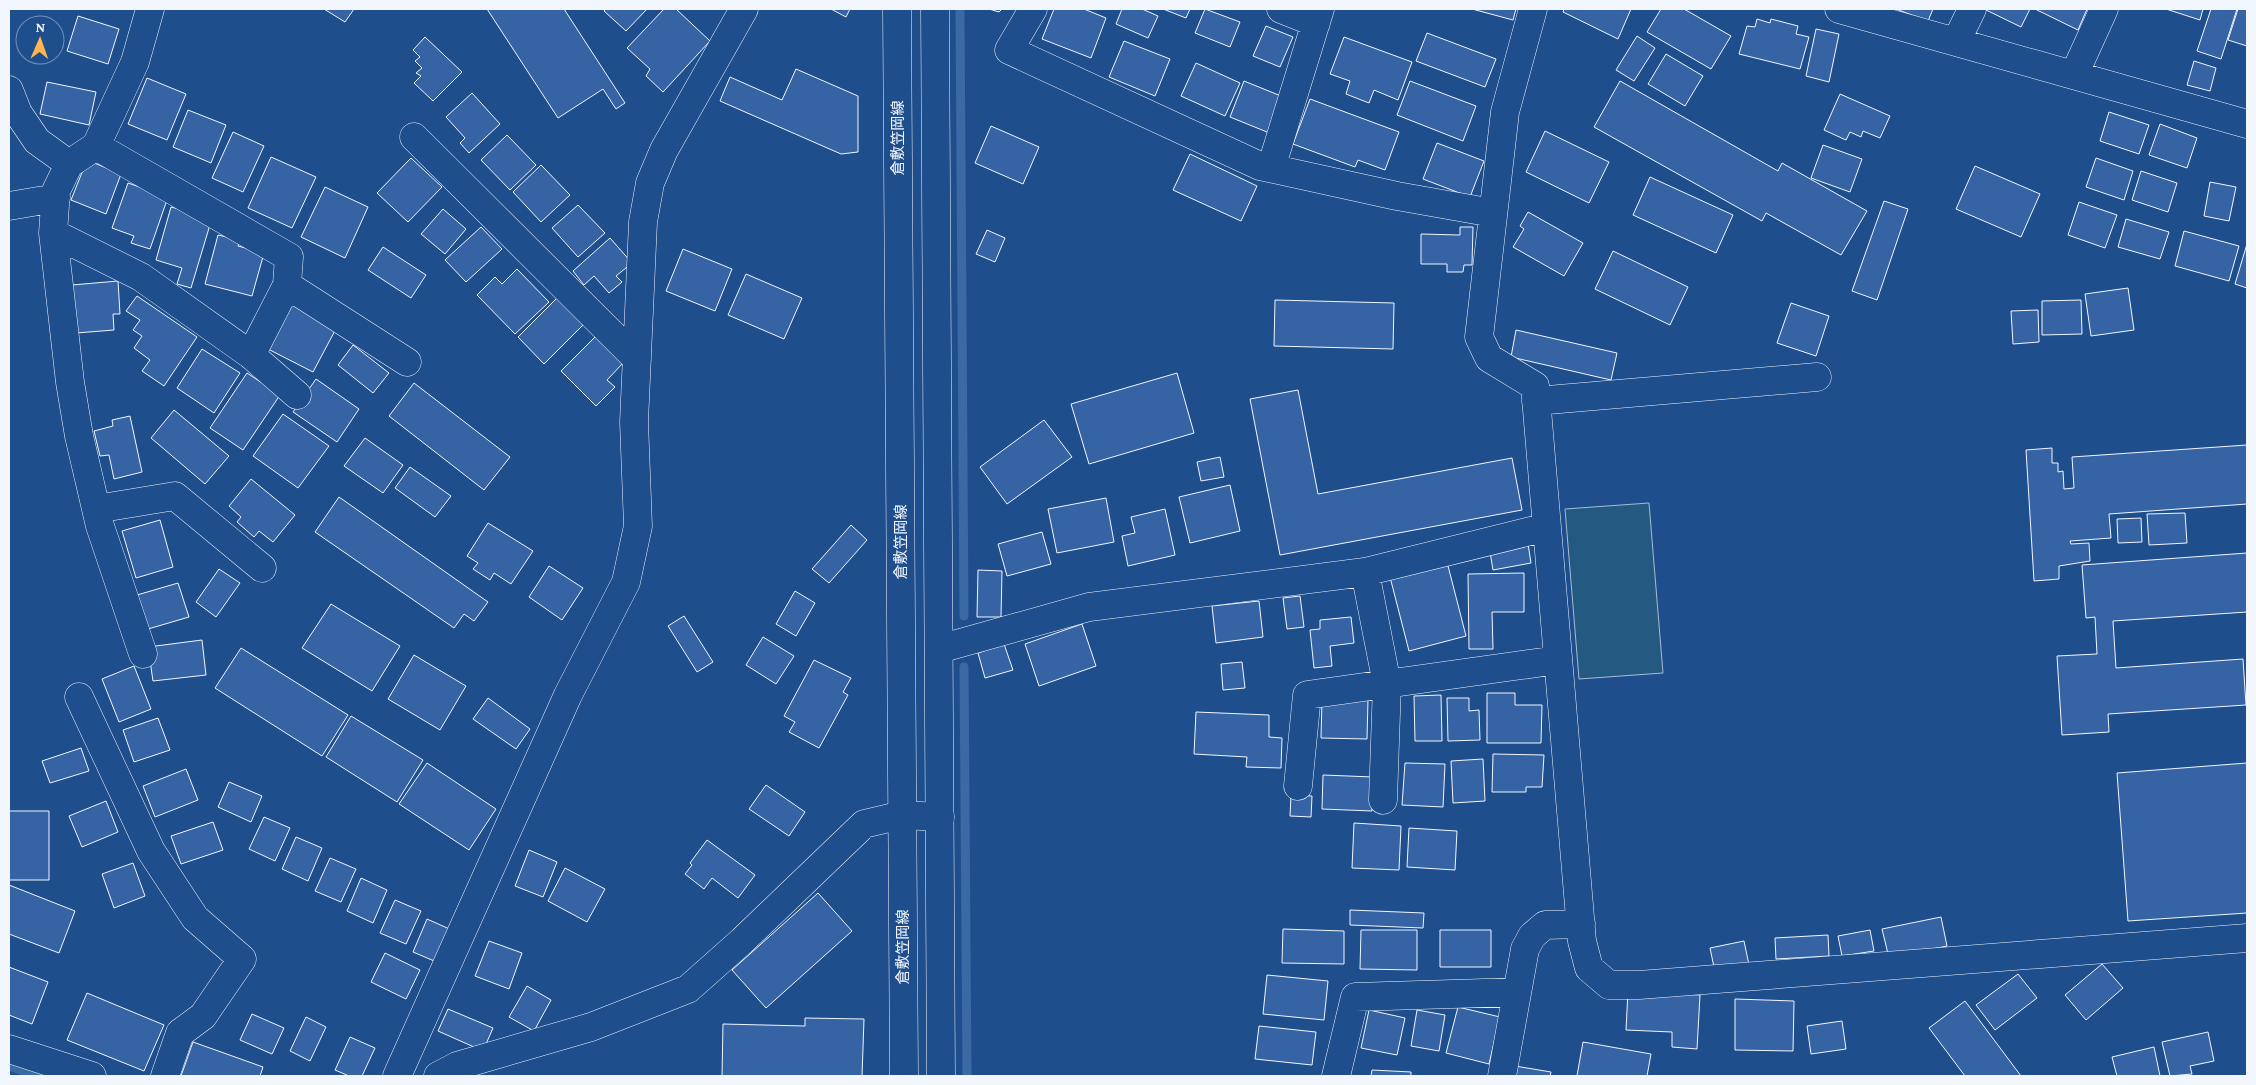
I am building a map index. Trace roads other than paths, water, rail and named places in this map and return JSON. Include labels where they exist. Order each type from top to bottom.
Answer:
[{"type":"street","points":[[143,654],[96,508],[70,382],[53,233],[56,191],[69,164],[96,146],[135,62],[150,9]]},
{"type":"street","name":"倉敷笠岡線","points":[[897,9],[904,1076]]},
{"type":"street","points":[[936,9],[941,1076]]},
{"type":"street","points":[[1033,9],[1010,50],[1260,166],[1398,196],[1493,213]]},
{"type":"street","points":[[1271,168],[1318,16],[1281,9]]},
{"type":"street","points":[[1533,9],[1505,112],[1479,338],[1489,358],[1535,386],[1582,941],[1589,968],[1609,984],[1639,985],[2247,938]]},
{"type":"street","points":[[1840,9],[2247,124]]},
{"type":"street","points":[[1956,42],[1972,9]]},
{"type":"street","points":[[2074,75],[2104,9]]},
{"type":"street","points":[[397,1076],[568,695],[626,582],[638,526],[634,422],[643,222],[650,183],[675,129],[740,12]]},
{"type":"street","points":[[9,90],[18,113],[38,140],[69,164]]},
{"type":"street","points":[[414,137],[637,359]]},
{"type":"street","points":[[96,146],[289,257],[287,285],[251,355]]},
{"type":"street","points":[[9,206],[56,198]]},
{"type":"street","points":[[53,233],[141,277],[251,355],[297,395]]},
{"type":"street","points":[[287,285],[407,362]]},
{"type":"street","points":[[1536,401],[1817,377]]},
{"type":"street","points":[[96,508],[175,496],[262,568]]},
{"type":"street","points":[[939,649],[1089,608],[1365,572],[1546,526]]},
{"type":"street","points":[[1365,572],[1388,684],[1383,800]]},
{"type":"street","points":[[1298,786],[1307,695],[1558,660]]},
{"type":"street","points":[[79,697],[151,851],[195,918],[242,959],[203,1016],[180,1033],[165,1076]]},
{"type":"street","points":[[438,1076],[457,1066],[591,1027],[688,988],[742,941],[864,824],[902,815],[940,817]]},
{"type":"street","points":[[1502,1076],[1525,949],[1532,936],[1545,924],[1581,924]]},
{"type":"street","points":[[1336,1076],[1355,997],[1517,992]]},
{"type":"street","points":[[9,1049],[92,1076]]},
{"type":"waterway","points":[[960,9],[964,616]]},
{"type":"waterway","points":[[964,667],[967,1076]]},
{"type":"waterway","points":[[9,1066],[38,1076]]}]
